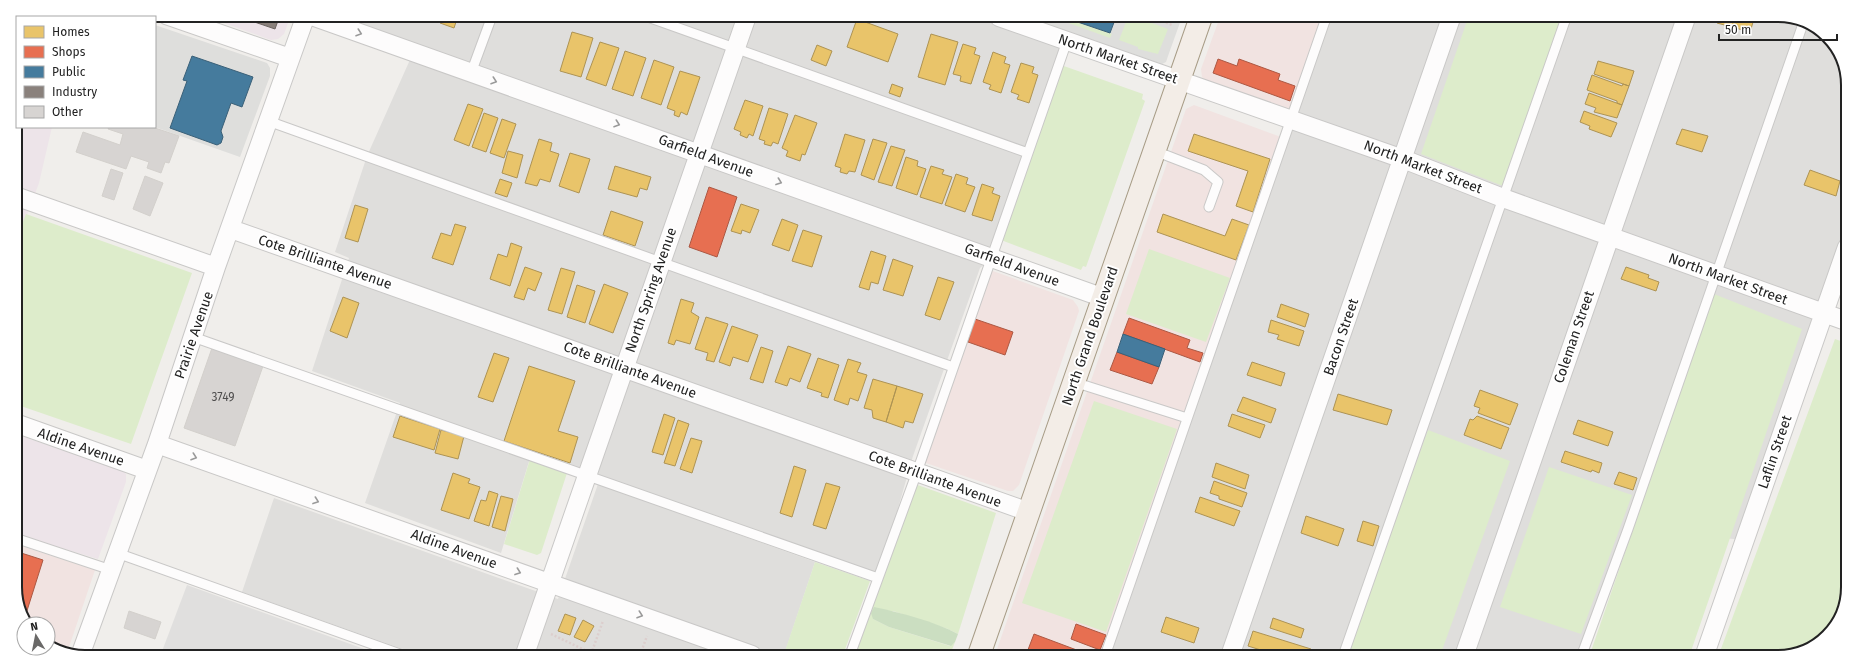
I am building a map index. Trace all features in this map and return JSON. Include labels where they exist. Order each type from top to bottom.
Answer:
[{"type":"main road","name":"North Grand Boulevard","points":[[981,650],[1200,22]]},
{"type":"street","points":[[186,22],[290,58]]},
{"type":"street","name":"Prairie Avenue","points":[[82,650],[157,444],[216,267],[231,229],[304,22]]},
{"type":"street","name":"Garfield Avenue","points":[[326,22],[699,153],[1104,298]]},
{"type":"street","name":"North Spring Avenue","points":[[526,650],[745,22]]},
{"type":"street","name":"North Market Street","points":[[1013,22],[1403,159],[1503,198],[1841,320]]},
{"type":"street","name":"Bacon Street","points":[[1232,650],[1450,22]]},
{"type":"street","name":"Coleman Street","points":[[1466,650],[1685,22]]},
{"type":"street","points":[[22,198],[216,267]]},
{"type":"street","name":"Cote Brilliante Avenue","points":[[231,229],[624,367],[1029,512]]},
{"type":"street","name":"Laflin Street","points":[[1706,650],[1822,313],[1841,263]]},
{"type":"street","name":"Aldine Avenue","points":[[22,425],[147,470]]},
{"type":"street","name":"Aldine Avenue","points":[[157,444],[738,650]]},
{"type":"lane","points":[[471,73],[490,22]]},
{"type":"lane","points":[[662,22],[1028,153]]},
{"type":"lane","points":[[1107,650],[1325,22]]},
{"type":"lane","points":[[1345,650],[1565,22]]},
{"type":"lane","points":[[1584,650],[1628,529],[1802,27]]},
{"type":"lane","points":[[852,650],[917,472],[1067,41]]},
{"type":"lane","points":[[268,121],[953,367]]},
{"type":"lane","points":[[1155,151],[1204,170],[1218,182],[1209,207]]},
{"type":"lane","points":[[193,337],[878,578]]},
{"type":"lane","points":[[1074,382],[1187,418]]},
{"type":"lane","points":[[22,540],[114,562],[388,650]]},
{"type":"path","points":[[1164,22],[1172,25]]},
{"type":"path","points":[[593,650],[602,621]]},
{"type":"path","points":[[551,634],[584,650]]},
{"type":"path","points":[[642,650],[647,636]]},
{"type":"shaded area","points":[[221,22],[288,22],[284,34],[278,39],[271,40]]},
{"type":"shaded area","points":[[328,22],[1013,22],[1067,41],[991,258],[980,268],[913,456],[878,578],[531,455],[501,553],[365,503],[400,403],[312,371],[349,258],[335,252],[367,156],[413,53]]},
{"type":"shaded area","points":[[679,22],[733,22],[727,40]]},
{"type":"shaded area","points":[[1041,22],[1180,22],[1166,62],[1162,64]]},
{"type":"shaded area","points":[[1218,22],[1322,22],[1290,110],[1205,80],[1202,77],[1201,69]]},
{"type":"shaded area","points":[[1325,22],[1778,22],[1798,25],[1810,30],[1823,40],[1835,57],[1841,81],[1841,264],[1744,540],[1628,529],[1584,650],[1107,650]]},
{"type":"shaded area","points":[[156,25],[267,63],[270,68],[270,76],[240,157],[156,127]]},
{"type":"shaded area","points":[[1194,105],[1281,137],[1102,650],[997,650],[1186,109]]},
{"type":"shaded area","points":[[22,128],[52,128],[39,183],[22,228]]},
{"type":"shaded area","points":[[990,270],[1073,300],[1079,311],[1019,485],[1013,491],[1008,491],[923,462]]},
{"type":"shaded area","points":[[22,436],[123,471],[126,474],[126,482],[98,559],[22,536]]},
{"type":"shaded area","points":[[598,484],[815,562],[786,650],[406,650],[242,592],[274,498],[558,599]]},
{"type":"shaded area","points":[[22,546],[95,570],[69,647],[56,643],[56,616],[29,616],[24,603],[22,591]]},
{"type":"shaded area","points":[[187,585],[367,650],[163,650]]},
{"type":"green space","points":[[1066,22],[1077,22],[1112,34],[1110,38]]},
{"type":"green space","points":[[1126,22],[1149,22],[1168,29],[1158,54],[1138,49],[1138,47],[1119,40]]},
{"type":"green space","points":[[1467,22],[1561,22],[1503,186],[1421,154]]},
{"type":"green space","points":[[1061,65],[1143,94],[1142,99],[1145,101],[1086,267],[1083,266],[1081,270],[1001,240]]},
{"type":"green space","points":[[26,214],[192,273],[131,444],[22,406],[22,224]]},
{"type":"green space","points":[[1149,249],[1230,278],[1206,342],[1126,314]]},
{"type":"green space","points":[[1714,294],[1802,329],[1691,650],[1591,650]]},
{"type":"green space","points":[[1835,339],[1841,341],[1841,587],[1840,599],[1835,615],[1823,632],[1810,642],[1798,647],[1778,650],[1721,650]]},
{"type":"green space","points":[[1094,401],[1177,429],[1106,632],[1022,603]]},
{"type":"green space","points":[[1428,430],[1510,461],[1442,650],[1349,650]]},
{"type":"green space","points":[[530,459],[567,473],[541,553],[537,555],[504,544]]},
{"type":"green space","points":[[1549,467],[1632,495],[1581,634],[1500,607]]},
{"type":"green space","points":[[915,484],[996,513],[958,634],[948,629],[893,611],[873,619],[889,627],[950,646],[955,642],[952,650],[857,650]]},
{"type":"green space","points":[[815,562],[870,581],[845,650],[785,650]]},
{"type":"green space","points":[[874,607],[917,618],[948,629],[958,634],[955,642],[951,646],[889,627],[873,619],[871,613]]},
{"type":"building: Homes","points":[[440,22],[456,22],[454,28]]},
{"type":"building: Homes","points":[[856,22],[865,22],[898,34],[888,62],[847,47]]},
{"type":"building: Homes","points":[[1717,22],[1753,22],[1750,32]]},
{"type":"building: Homes","points":[[572,32],[593,38],[581,77],[560,71]]},
{"type":"building: Homes","points":[[931,34],[958,42],[945,85],[918,77]]},
{"type":"building: Homes","points":[[600,42],[619,48],[606,86],[586,79]]},
{"type":"building: Homes","points":[[963,44],[976,48],[974,54],[980,56],[971,84],[960,81],[961,76],[953,74]]},
{"type":"building: Homes","points":[[817,45],[832,51],[826,66],[811,60]]},
{"type":"building: Homes","points":[[625,51],[646,58],[633,96],[612,89]]},
{"type":"building: Homes","points":[[993,52],[1006,57],[1004,63],[1010,65],[1001,93],[989,89],[991,85],[983,82]]},
{"type":"building: Homes","points":[[654,60],[674,67],[661,105],[641,98]]},
{"type":"building: Homes","points":[[1598,61],[1634,71],[1629,86],[1594,74]]},
{"type":"building: Homes","points":[[1021,63],[1034,67],[1032,73],[1038,75],[1029,103],[1017,99],[1019,95],[1011,92]]},
{"type":"building: Homes","points":[[680,71],[700,77],[687,115],[681,112],[679,117],[674,115],[675,111],[667,108]]},
{"type":"building: Homes","points":[[1592,75],[1622,86],[1623,84],[1629,86],[1622,105],[1617,103],[1617,101],[1587,90]]},
{"type":"building: Homes","points":[[892,84],[903,88],[900,97],[889,93]]},
{"type":"building: Homes","points":[[1589,93],[1622,105],[1617,118],[1594,112],[1596,108],[1585,104]]},
{"type":"building: Homes","points":[[745,100],[763,106],[753,136],[749,134],[747,138],[740,135],[741,132],[734,129]]},
{"type":"building: Homes","points":[[468,104],[483,109],[469,146],[454,140]]},
{"type":"building: Homes","points":[[769,108],[788,114],[778,144],[773,142],[771,146],[764,144],[765,141],[759,139]]},
{"type":"building: Homes","points":[[1584,111],[1617,123],[1611,137],[1589,129],[1590,126],[1580,122]]},
{"type":"building: Homes","points":[[484,113],[498,118],[486,152],[472,147]]},
{"type":"building: Homes","points":[[795,115],[817,123],[805,155],[802,154],[800,161],[786,156],[788,151],[782,148]]},
{"type":"building: Homes","points":[[502,119],[516,124],[504,158],[490,153]]},
{"type":"building: Homes","points":[[1682,129],[1708,136],[1702,152],[1676,144]]},
{"type":"building: Homes","points":[[845,134],[865,140],[855,172],[849,171],[847,174],[840,172],[841,168],[835,166]]},
{"type":"building: Homes","points":[[1194,134],[1270,159],[1253,212],[1236,206],[1248,171],[1188,151]]},
{"type":"building: Homes","points":[[539,139],[552,143],[550,151],[559,154],[550,182],[540,179],[537,186],[525,183]]},
{"type":"building: Homes","points":[[873,139],[887,143],[874,180],[861,175]]},
{"type":"building: Homes","points":[[891,146],[905,150],[892,186],[878,182]]},
{"type":"building: Homes","points":[[508,151],[523,155],[517,178],[502,173]]},
{"type":"building: Homes","points":[[570,153],[590,159],[579,193],[559,186]]},
{"type":"building: Homes","points":[[906,157],[918,161],[917,166],[926,169],[917,195],[896,188]]},
{"type":"building: Homes","points":[[615,166],[651,177],[647,190],[640,188],[637,197],[608,189]]},
{"type":"building: Homes","points":[[931,166],[944,170],[942,174],[952,177],[942,204],[920,197]]},
{"type":"building: Homes","points":[[1810,170],[1840,181],[1836,196],[1804,185]]},
{"type":"building: Homes","points":[[956,174],[968,178],[966,184],[975,187],[965,212],[945,205]]},
{"type":"building: Homes","points":[[500,179],[512,183],[507,197],[495,193]]},
{"type":"building: Homes","points":[[982,184],[994,188],[992,193],[1000,196],[992,221],[972,215]]},
{"type":"building: Homes","points":[[741,204],[759,210],[750,233],[742,230],[741,234],[731,231]]},
{"type":"building: Homes","points":[[355,205],[368,209],[358,242],[345,238]]},
{"type":"building: Homes","points":[[611,211],[643,222],[635,246],[603,235]]},
{"type":"building: Homes","points":[[1163,214],[1225,236],[1232,219],[1249,225],[1236,260],[1157,232]]},
{"type":"building: Homes","points":[[782,219],[798,225],[789,251],[772,245]]},
{"type":"building: Homes","points":[[455,224],[466,227],[453,265],[432,258],[441,233],[451,236]]},
{"type":"building: Homes","points":[[803,230],[822,236],[812,267],[792,261]]},
{"type":"building: Homes","points":[[511,243],[522,247],[510,286],[490,279],[498,254],[507,257]]},
{"type":"building: Homes","points":[[871,251],[886,256],[878,284],[871,282],[869,290],[859,287]]},
{"type":"building: Homes","points":[[893,259],[913,266],[903,296],[883,290]]},
{"type":"building: Homes","points":[[525,267],[542,273],[535,291],[528,288],[524,300],[514,297]]},
{"type":"building: Homes","points":[[1626,267],[1649,275],[1648,278],[1659,282],[1656,291],[1621,279]]},
{"type":"building: Homes","points":[[561,268],[575,272],[562,314],[548,310]]},
{"type":"building: Homes","points":[[938,277],[954,282],[940,320],[925,315]]},
{"type":"building: Homes","points":[[604,284],[628,293],[613,333],[589,324]]},
{"type":"building: Homes","points":[[577,285],[595,291],[585,323],[567,317]]},
{"type":"building: Homes","points":[[343,297],[359,303],[347,338],[330,331]]},
{"type":"building: Homes","points":[[681,299],[694,303],[691,312],[699,317],[690,344],[676,340],[674,345],[668,343]]},
{"type":"building: Homes","points":[[1281,304],[1309,314],[1305,327],[1277,317]]},
{"type":"building: Homes","points":[[706,317],[728,324],[714,362],[706,360],[708,353],[695,349]]},
{"type":"building: Homes","points":[[1271,320],[1304,331],[1299,346],[1277,339],[1279,335],[1268,332]]},
{"type":"building: Homes","points":[[732,326],[758,335],[748,362],[733,357],[730,366],[719,362]]},
{"type":"building: Homes","points":[[788,346],[811,354],[800,382],[790,378],[787,386],[775,382]]},
{"type":"building: Homes","points":[[761,347],[773,351],[763,383],[750,379]]},
{"type":"building: Homes","points":[[494,353],[509,358],[493,402],[478,397]]},
{"type":"building: Homes","points":[[818,358],[839,365],[828,398],[821,396],[822,393],[807,388]]},
{"type":"building: Homes","points":[[848,359],[861,363],[857,372],[867,375],[858,401],[850,398],[848,405],[834,400]]},
{"type":"building: Homes","points":[[1252,362],[1285,373],[1281,386],[1247,375]]},
{"type":"building: Homes","points":[[529,366],[575,381],[558,431],[578,437],[570,463],[504,441]]},
{"type":"building: Homes","points":[[873,379],[897,386],[886,422],[873,418],[872,410],[864,408]]},
{"type":"building: Homes","points":[[897,386],[923,394],[913,423],[905,421],[903,428],[886,422]]},
{"type":"building: Homes","points":[[1480,390],[1518,404],[1510,425],[1478,413],[1480,408],[1474,406]]},
{"type":"building: Homes","points":[[1338,394],[1392,410],[1387,425],[1333,410]]},
{"type":"building: Homes","points":[[1243,397],[1276,409],[1271,423],[1237,411]]},
{"type":"building: Homes","points":[[664,414],[675,418],[663,455],[652,452]]},
{"type":"building: Homes","points":[[1232,414],[1265,425],[1260,438],[1228,426]]},
{"type":"building: Homes","points":[[400,416],[440,429],[434,450],[393,437]]},
{"type":"building: Homes","points":[[1477,416],[1509,428],[1501,449],[1464,435],[1470,419],[1473,420]]},
{"type":"building: Homes","points":[[678,420],[689,424],[675,466],[664,463]]},
{"type":"building: Homes","points":[[1578,420],[1613,432],[1608,446],[1573,434]]},
{"type":"building: Homes","points":[[441,430],[464,436],[458,459],[435,453]]},
{"type":"building: Homes","points":[[691,438],[702,441],[692,473],[680,469]]},
{"type":"building: Homes","points":[[1565,451],[1602,463],[1599,473],[1592,470],[1591,472],[1561,462]]},
{"type":"building: Homes","points":[[1216,463],[1249,475],[1245,489],[1212,477]]},
{"type":"building: Homes","points":[[794,466],[806,470],[792,517],[780,513]]},
{"type":"building: Homes","points":[[1619,472],[1637,478],[1633,490],[1614,484]]},
{"type":"building: Homes","points":[[453,473],[470,479],[468,483],[480,487],[469,519],[441,510]]},
{"type":"building: Homes","points":[[1214,481],[1247,493],[1242,507],[1219,499],[1219,496],[1210,493]]},
{"type":"building: Homes","points":[[826,483],[840,487],[826,529],[813,525]]},
{"type":"building: Homes","points":[[489,491],[498,494],[489,526],[474,521],[481,500],[486,501]]},
{"type":"building: Homes","points":[[501,496],[513,499],[505,531],[492,527]]},
{"type":"building: Homes","points":[[1200,497],[1240,511],[1234,526],[1195,512]]},
{"type":"building: Homes","points":[[1306,516],[1344,529],[1338,546],[1301,533]]},
{"type":"building: Homes","points":[[1363,521],[1379,526],[1373,546],[1357,541]]},
{"type":"building: Homes","points":[[565,614],[576,618],[570,635],[558,631]]},
{"type":"building: Homes","points":[[1166,617],[1199,628],[1194,643],[1161,632]]},
{"type":"building: Homes","points":[[1273,618],[1304,629],[1301,638],[1270,628]]},
{"type":"building: Homes","points":[[583,620],[594,626],[585,642],[574,637]]},
{"type":"building: Homes","points":[[1253,631],[1311,649],[1261,650],[1248,646]]},
{"type":"building: Shops","points":[[1218,59],[1237,66],[1239,59],[1280,74],[1278,80],[1295,86],[1290,101],[1213,73]]},
{"type":"building: Shops","points":[[709,187],[737,197],[717,257],[689,247]]},
{"type":"building: Shops","points":[[1129,318],[1190,340],[1187,348],[1203,353],[1200,362],[1123,334]]},
{"type":"building: Shops","points":[[975,319],[1013,332],[1005,355],[968,342]]},
{"type":"building: Shops","points":[[1117,352],[1159,367],[1152,384],[1110,370]]},
{"type":"building: Shops","points":[[22,553],[43,560],[27,611],[22,591]]},
{"type":"building: Shops","points":[[1076,624],[1106,635],[1100,650],[1071,639]]},
{"type":"building: Shops","points":[[1034,634],[1077,650],[1028,650]]},
{"type":"building: Public","points":[[1078,22],[1114,22],[1110,33]]},
{"type":"building: Public","points":[[192,56],[253,77],[242,107],[231,103],[221,131],[223,137],[221,143],[217,145],[170,128],[187,81],[183,80]]},
{"type":"building: Public","points":[[1123,334],[1165,349],[1159,367],[1117,352]]},
{"type":"building: Industry","points":[[254,22],[278,22],[275,29]]},
{"type":"building: Other","points":[[155,128],[179,136],[169,163],[165,162],[161,173],[147,168],[149,162],[131,156],[126,169],[76,152],[83,132],[120,145],[123,134],[108,129]]},
{"type":"building: Other","points":[[111,169],[123,173],[114,200],[102,196]]},
{"type":"building: Other","points":[[145,176],[163,183],[150,216],[133,209]]},
{"type":"building: Other","points":[[212,348],[263,366],[235,446],[184,428]]},
{"type":"building: Other","points":[[129,611],[161,622],[155,639],[124,628]]}]
